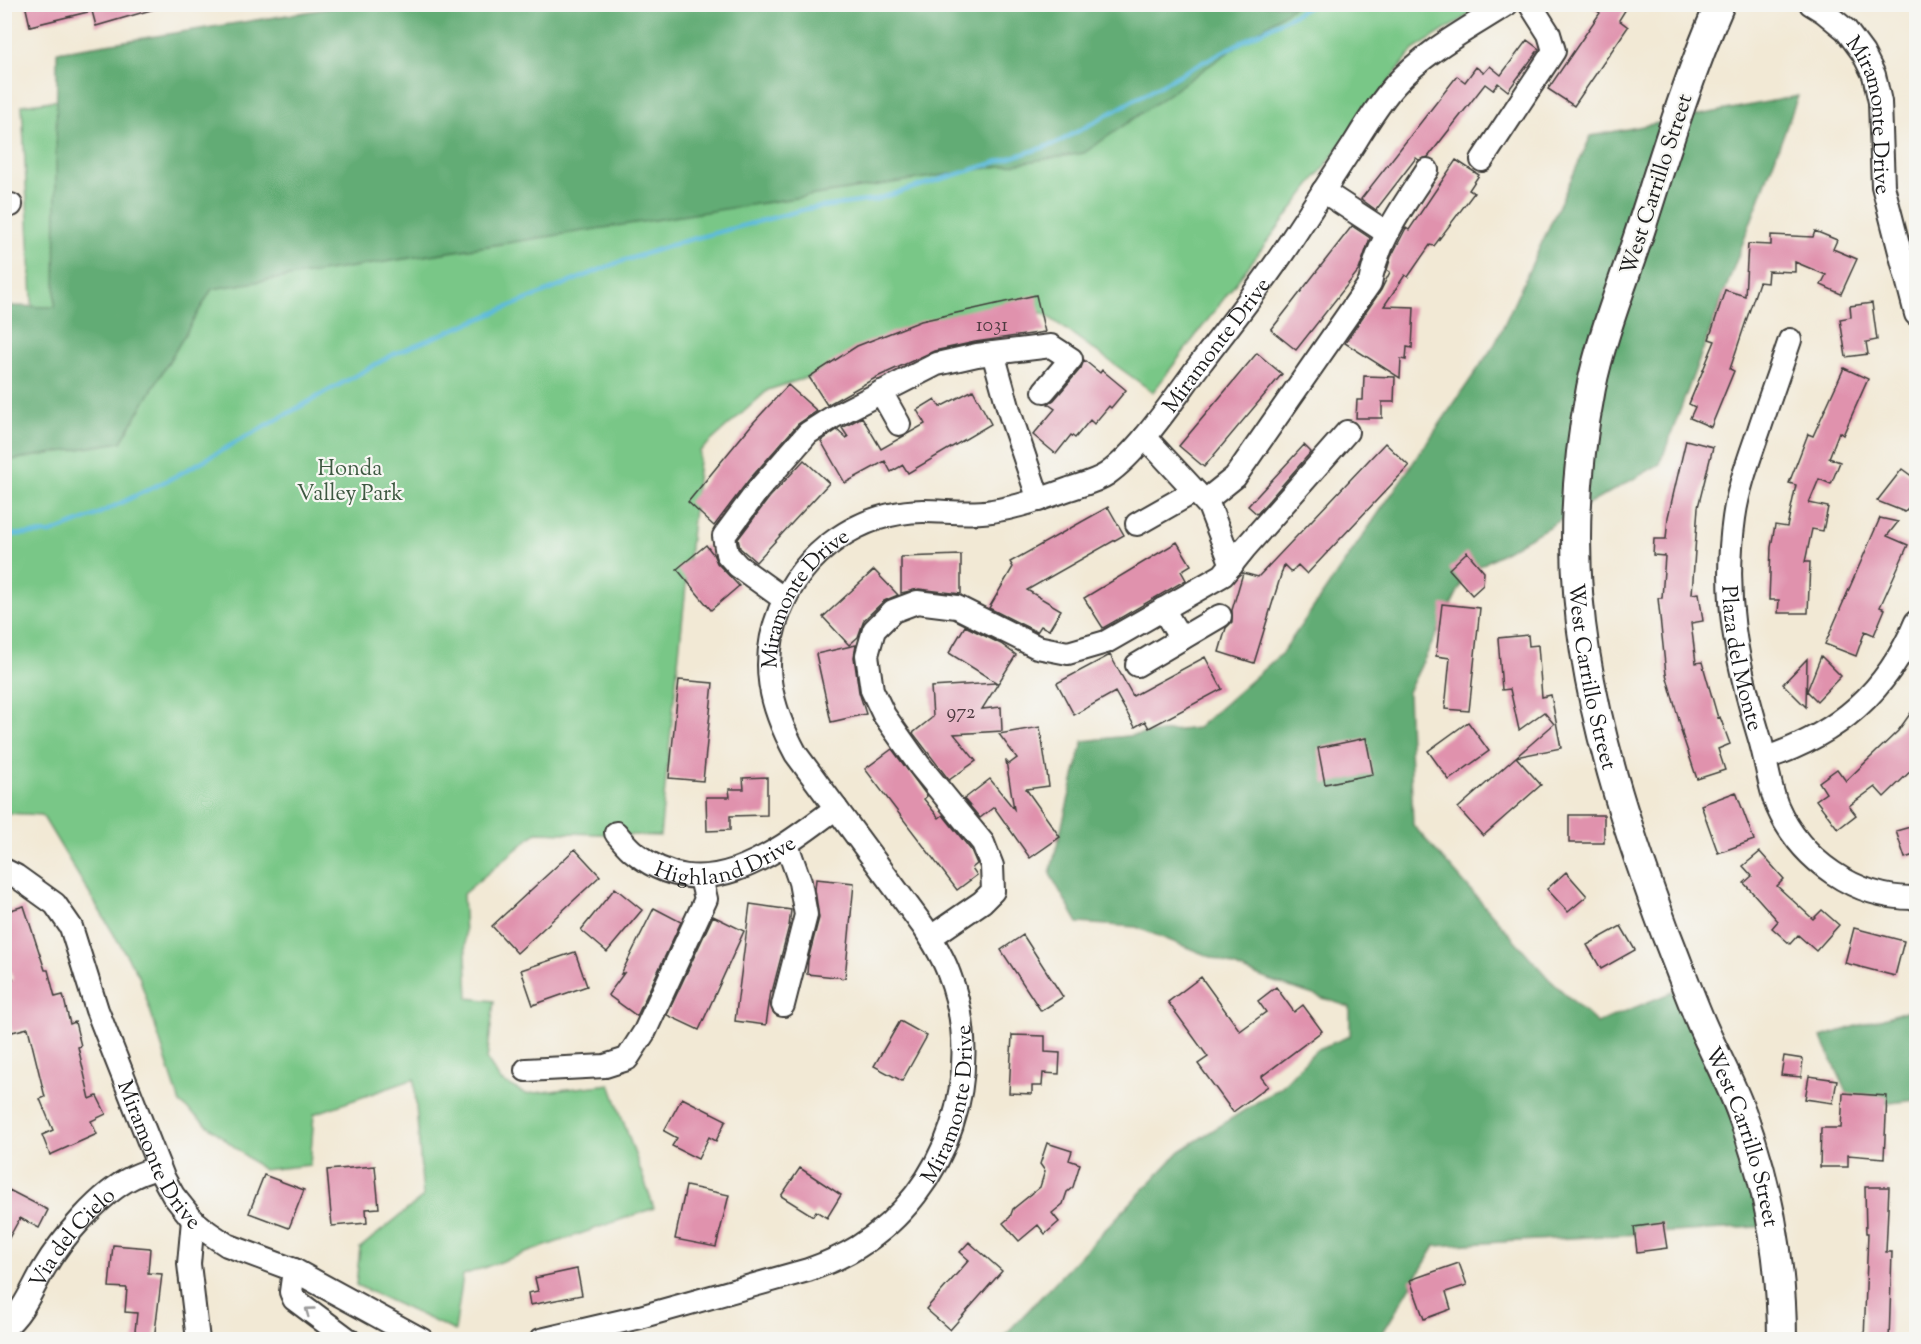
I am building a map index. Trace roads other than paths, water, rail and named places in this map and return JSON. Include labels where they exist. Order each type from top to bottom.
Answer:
[{"type":"main road","name":"West Carrillo Street","points":[[1720,4],[1697,57],[1592,385],[1579,476],[1576,528],[1578,586],[1584,651],[1594,703],[1641,865],[1703,1027],[1742,1111],[1759,1164],[1772,1214],[1779,1265],[1782,1340]]},
{"type":"street","name":"Miramonte Drive","points":[[541,1340],[640,1317],[831,1262],[884,1228],[906,1206],[923,1185],[939,1158],[956,1114],[964,1059],[963,1028],[949,974],[931,937],[796,754],[780,725],[770,684],[771,640],[784,599],[795,580],[823,548],[860,525],[880,518],[901,513],[991,511],[1039,500],[1106,475],[1145,437],[1277,262],[1375,110],[1394,86],[1436,50],[1506,4]]},
{"type":"street","points":[[1482,160],[1554,51],[1549,34],[1530,4]]},
{"type":"street","name":"Miramonte Drive","points":[[1811,4],[1846,30],[1863,52],[1874,75],[1880,102],[1883,186],[1917,314]]},
{"type":"street","points":[[1137,524],[1200,496],[1235,477],[1370,283],[1374,261],[1394,219],[1427,170]]},
{"type":"street","points":[[1323,191],[1387,233]]},
{"type":"street","name":"Plaza del Monte","points":[[1790,340],[1740,490],[1730,554],[1731,620],[1738,659],[1766,758],[1776,804],[1797,841],[1812,857],[1846,882],[1887,896],[1917,898]]},
{"type":"street","points":[[784,599],[738,566],[727,554],[723,536],[758,490],[808,433],[833,417],[937,364],[993,353],[1051,346],[1071,359],[1044,391]]},
{"type":"street","points":[[993,353],[1010,414],[1039,500]]},
{"type":"street","points":[[881,392],[899,424]]},
{"type":"street","points":[[931,937],[982,902],[993,891],[992,866],[983,843],[921,766],[884,715],[872,690],[867,655],[874,630],[892,611],[917,602],[957,607],[1037,647],[1068,653],[1106,642],[1223,575],[1347,432]]},
{"type":"street","points":[[1145,437],[1209,506],[1232,565]]},
{"type":"street","points":[[1163,609],[1181,639]]},
{"type":"street","points":[[1137,665],[1220,616]]},
{"type":"street","points":[[1766,758],[1792,750],[1813,739],[1840,722],[1864,702],[1885,679],[1917,622]]},
{"type":"street","name":"Highland Drive","points":[[616,833],[634,852],[658,868],[679,875],[701,878],[739,869],[767,857],[836,808]]},
{"type":"street","points":[[783,1005],[806,915],[800,882],[787,845]]},
{"type":"street","name":"Miramonte Drive","points":[[4,870],[55,904],[71,927],[97,1010],[159,1167],[173,1195],[194,1220],[227,1245],[294,1270],[410,1337]]},
{"type":"street","points":[[526,1070],[605,1066],[627,1059],[645,1031],[706,899],[701,878]]},
{"type":"street","name":"Via del Cielo","points":[[4,1328],[23,1309],[51,1257],[71,1230],[118,1186],[132,1177],[159,1167]]},
{"type":"street","points":[[194,1220],[189,1264],[198,1340]]},
{"type":"street","points":[[294,1270],[291,1292],[294,1299],[349,1340]]},
{"type":"waterway","points":[[4,535],[51,533],[94,516],[174,477],[396,353],[614,264],[681,242],[806,209],[874,200],[1055,144],[1186,71],[1314,4]]},
{"type":"park label","name":"Honda Valley Park","points":[[350,480]]}]
